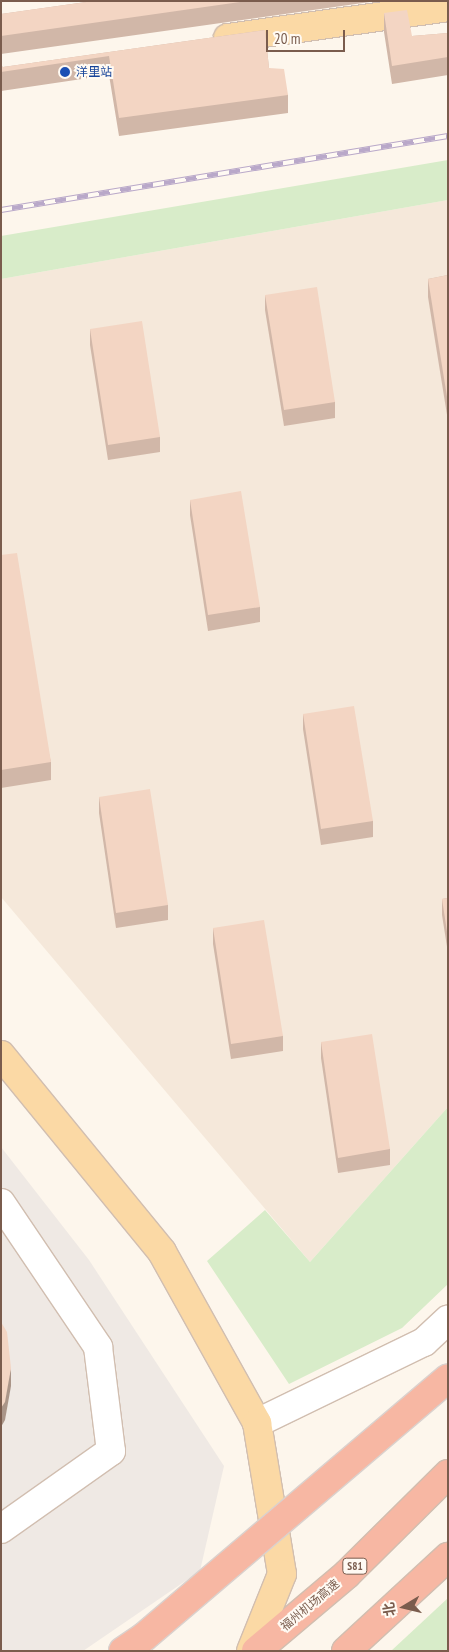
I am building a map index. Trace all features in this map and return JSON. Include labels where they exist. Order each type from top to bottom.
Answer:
[{"type":"highway","points":[[123,1651],[151,1630],[448,1378]]},
{"type":"highway","name":"福州机场高速","points":[[256,1651],[348,1574],[448,1474]]},
{"type":"highway","points":[[346,1651],[448,1557]]},
{"type":"main road","points":[[205,41],[448,7]]},
{"type":"main road","points":[[1,1055],[162,1252],[257,1423],[282,1574],[251,1651]]},
{"type":"street","points":[[1,1204],[98,1347],[111,1451],[1,1529]]},
{"type":"street","points":[[257,1423],[424,1342],[448,1320]]},
{"type":"shaded area","points":[[448,200],[448,1107],[310,1262],[1,897],[1,279]]},
{"type":"shaded area","points":[[1,1147],[89,1260],[224,1466],[200,1571],[83,1651],[1,1651]]},
{"type":"green space","points":[[448,160],[448,200],[1,279],[1,236]]},
{"type":"green space","points":[[448,1107],[448,1284],[402,1328],[289,1384],[207,1261],[265,1210],[310,1262]]},
{"type":"green space","points":[[448,1598],[448,1651],[391,1651]]},
{"type":"building","points":[[93,1],[247,1],[1,36],[1,14]]},
{"type":"building","points":[[407,10],[412,36],[448,33],[448,57],[392,66],[384,13]]},
{"type":"building","points":[[265,30],[269,68],[284,69],[288,95],[119,118],[109,56],[1,72],[1,66]]},
{"type":"building","points":[[448,275],[448,403],[428,279]]},
{"type":"building","points":[[317,287],[335,402],[284,410],[265,295]]},
{"type":"building","points":[[142,321],[160,437],[108,445],[90,329]]},
{"type":"building","points":[[241,491],[260,607],[208,615],[190,500]]},
{"type":"building","points":[[17,553],[51,762],[1,770],[1,555]]},
{"type":"building","points":[[354,706],[373,821],[321,829],[303,714]]},
{"type":"building","points":[[150,789],[168,905],[116,913],[99,797]]},
{"type":"building","points":[[448,898],[448,938],[442,899]]},
{"type":"building","points":[[264,920],[283,1036],[231,1044],[213,928]]},
{"type":"building","points":[[372,1034],[390,1149],[338,1158],[321,1042]]},
{"type":"building","points":[[1,1322],[7,1332],[11,1368],[5,1402],[1,1408]]},
{"type":"railway","points":[[1,210],[448,136]]},
{"type":"place","name":"洋里站","points":[[65,72]]}]
